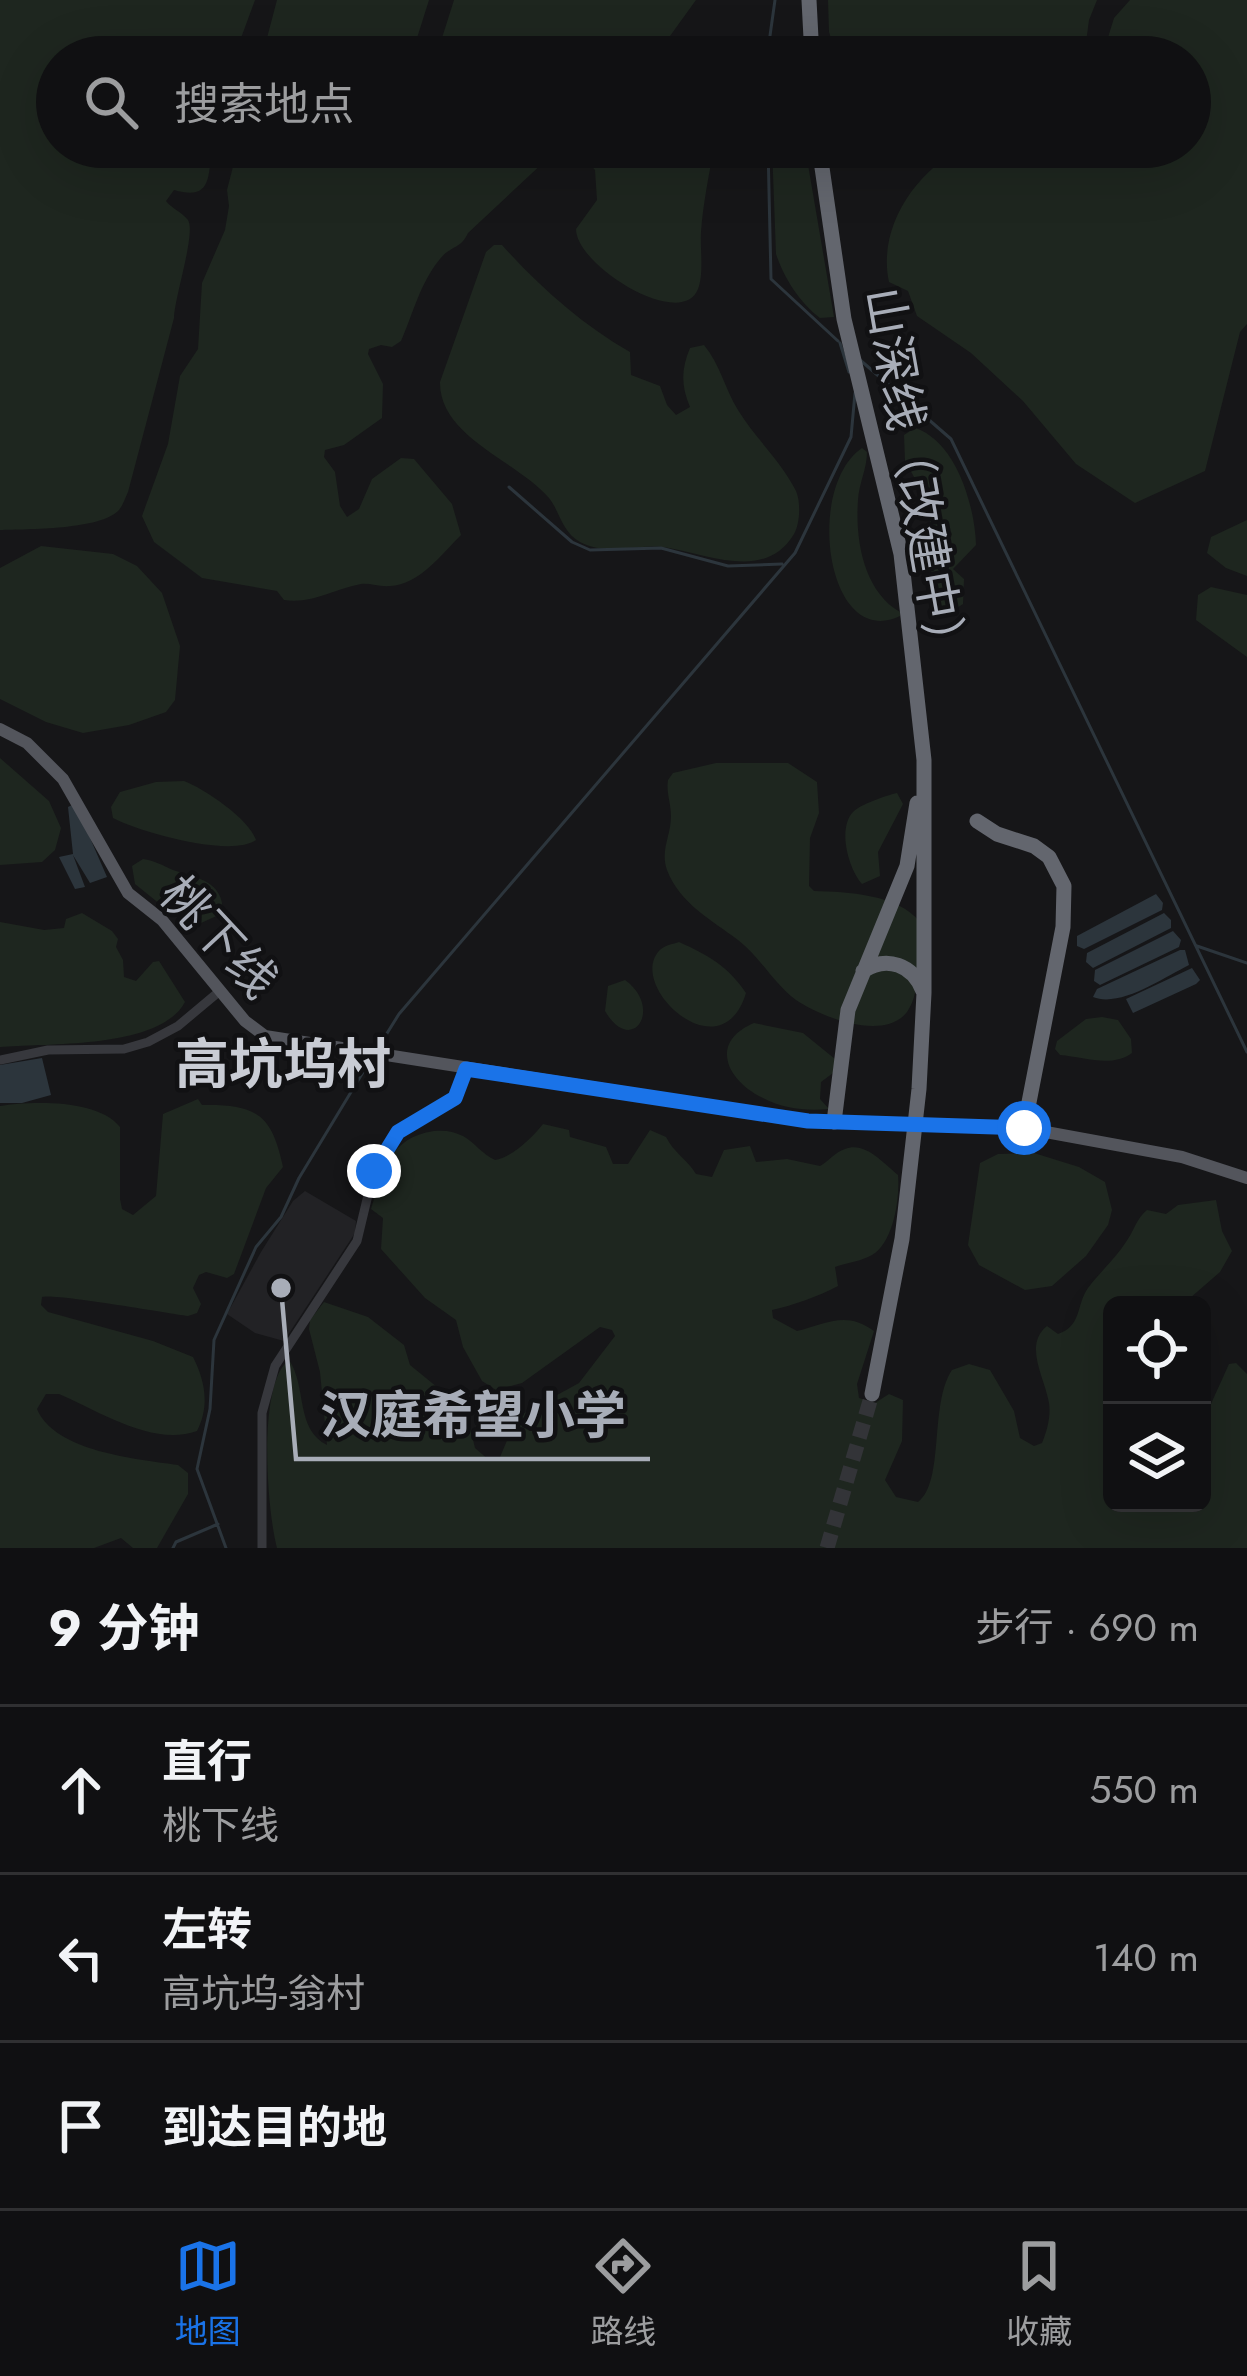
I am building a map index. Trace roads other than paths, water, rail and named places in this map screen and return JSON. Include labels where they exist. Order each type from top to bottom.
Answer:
[{"type":"highway","points":[[809,0],[811,36]]},
{"type":"highway","name":"山深线（改建中）","points":[[822,168],[844,319],[901,554],[926,831],[923,1023],[909,1175],[902,1239],[872,1394]]},
{"type":"highway","points":[[834,1122],[848,1010],[913,844],[918,703]]},
{"type":"highway","points":[[977,821],[1049,857],[1064,886],[1063,927],[1024,1128]]},
{"type":"highway","points":[[863,971],[884,962],[908,968],[924,993]]},
{"type":"main road","name":"桃下线","points":[[0,729],[27,743],[63,779],[86,814],[116,878],[162,920],[245,1021],[275,1040],[808,1121],[1024,1128],[1182,1157],[1247,1178]]},
{"type":"street","points":[[0,1060],[48,1050],[124,1048],[148,1042],[178,1026],[220,990]]},
{"type":"street","points":[[262,1548],[262,1413],[275,1366],[356,1241],[374,1171],[398,1132],[455,1098],[466,1069]]},
{"type":"waterway","points":[[770,36],[775,0]]},
{"type":"waterway","points":[[768,168],[771,279],[838,341]]},
{"type":"waterway","points":[[840,343],[849,372]]},
{"type":"waterway","points":[[859,359],[951,439],[1247,1052]]},
{"type":"waterway","points":[[376,1051],[399,1014],[795,553],[851,437],[855,393]]},
{"type":"waterway","points":[[509,487],[572,542],[590,550],[661,548],[728,566],[782,564]]},
{"type":"waterway","points":[[1197,946],[1247,963]]},
{"type":"waterway","points":[[226,1548],[197,1469],[210,1409],[214,1340],[256,1247],[281,1217],[299,1178],[371,1059]]},
{"type":"waterway","points":[[173,1548],[176,1542],[218,1524]]},
{"type":"tunnel","points":[[827,1548],[872,1394]]},
{"type":"place","name":"汉庭希望小学","points":[[281,1288]]},
{"type":"district","name":"高坑坞村","points":[[283,1064]]}]
